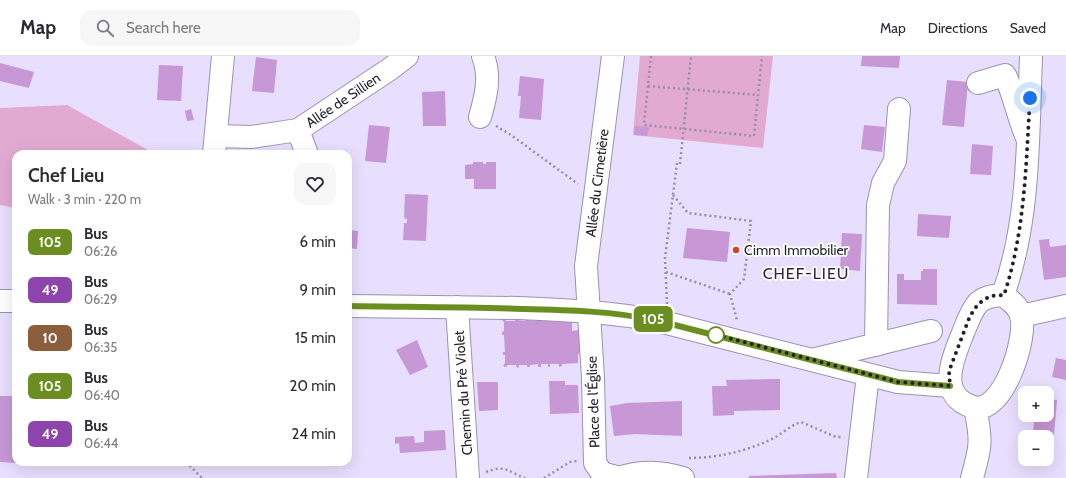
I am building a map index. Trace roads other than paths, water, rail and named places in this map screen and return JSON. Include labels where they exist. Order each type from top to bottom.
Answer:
[{"type":"main road","points":[[215,145],[223,56]]},
{"type":"main road","name":"Allée de Sillien","points":[[215,145],[251,137],[298,130],[390,69],[407,56]]},
{"type":"main road","points":[[480,117],[488,92],[487,65],[484,56]]},
{"type":"main road","name":"Allée du Cimetière","points":[[589,310],[586,266],[613,56]]},
{"type":"main road","points":[[1004,295],[1018,248],[1028,140],[1031,56]]},
{"type":"main road","points":[[978,83],[1005,75],[1014,96],[1018,118],[1028,140]]},
{"type":"main road","points":[[876,345],[878,206],[883,183],[895,161],[899,109]]},
{"type":"main road","name":"Allée de Sillien","points":[[298,130],[306,150]]},
{"type":"main road","points":[[1004,295],[1016,304],[1021,316],[1022,332],[1007,381],[999,397],[989,405],[975,408],[960,401],[950,386],[949,371],[970,316],[978,304],[990,296],[1004,295]]},
{"type":"main road","points":[[0,301],[12,301]]},
{"type":"main road","points":[[352,306],[589,310],[623,314],[668,323],[898,382],[950,386]]},
{"type":"main road","points":[[1021,316],[1066,306]]},
{"type":"main road","name":"Chemin du Pré Violet","points":[[457,307],[475,475]]},
{"type":"main road","name":"Place de l'Église","points":[[589,310],[596,463],[602,473],[620,478]]},
{"type":"main road","points":[[812,360],[931,331]]},
{"type":"main road","points":[[856,478],[868,375]]},
{"type":"main road","points":[[972,478],[980,451],[981,434],[975,408]]},
{"type":"main road","points":[[620,478],[636,473],[660,472],[682,468]]},
{"type":"place","name":"Cimm Immobilier","points":[[736,250]]},
{"type":"district","name":"CHEF-LIEU","points":[[806,273]]}]
